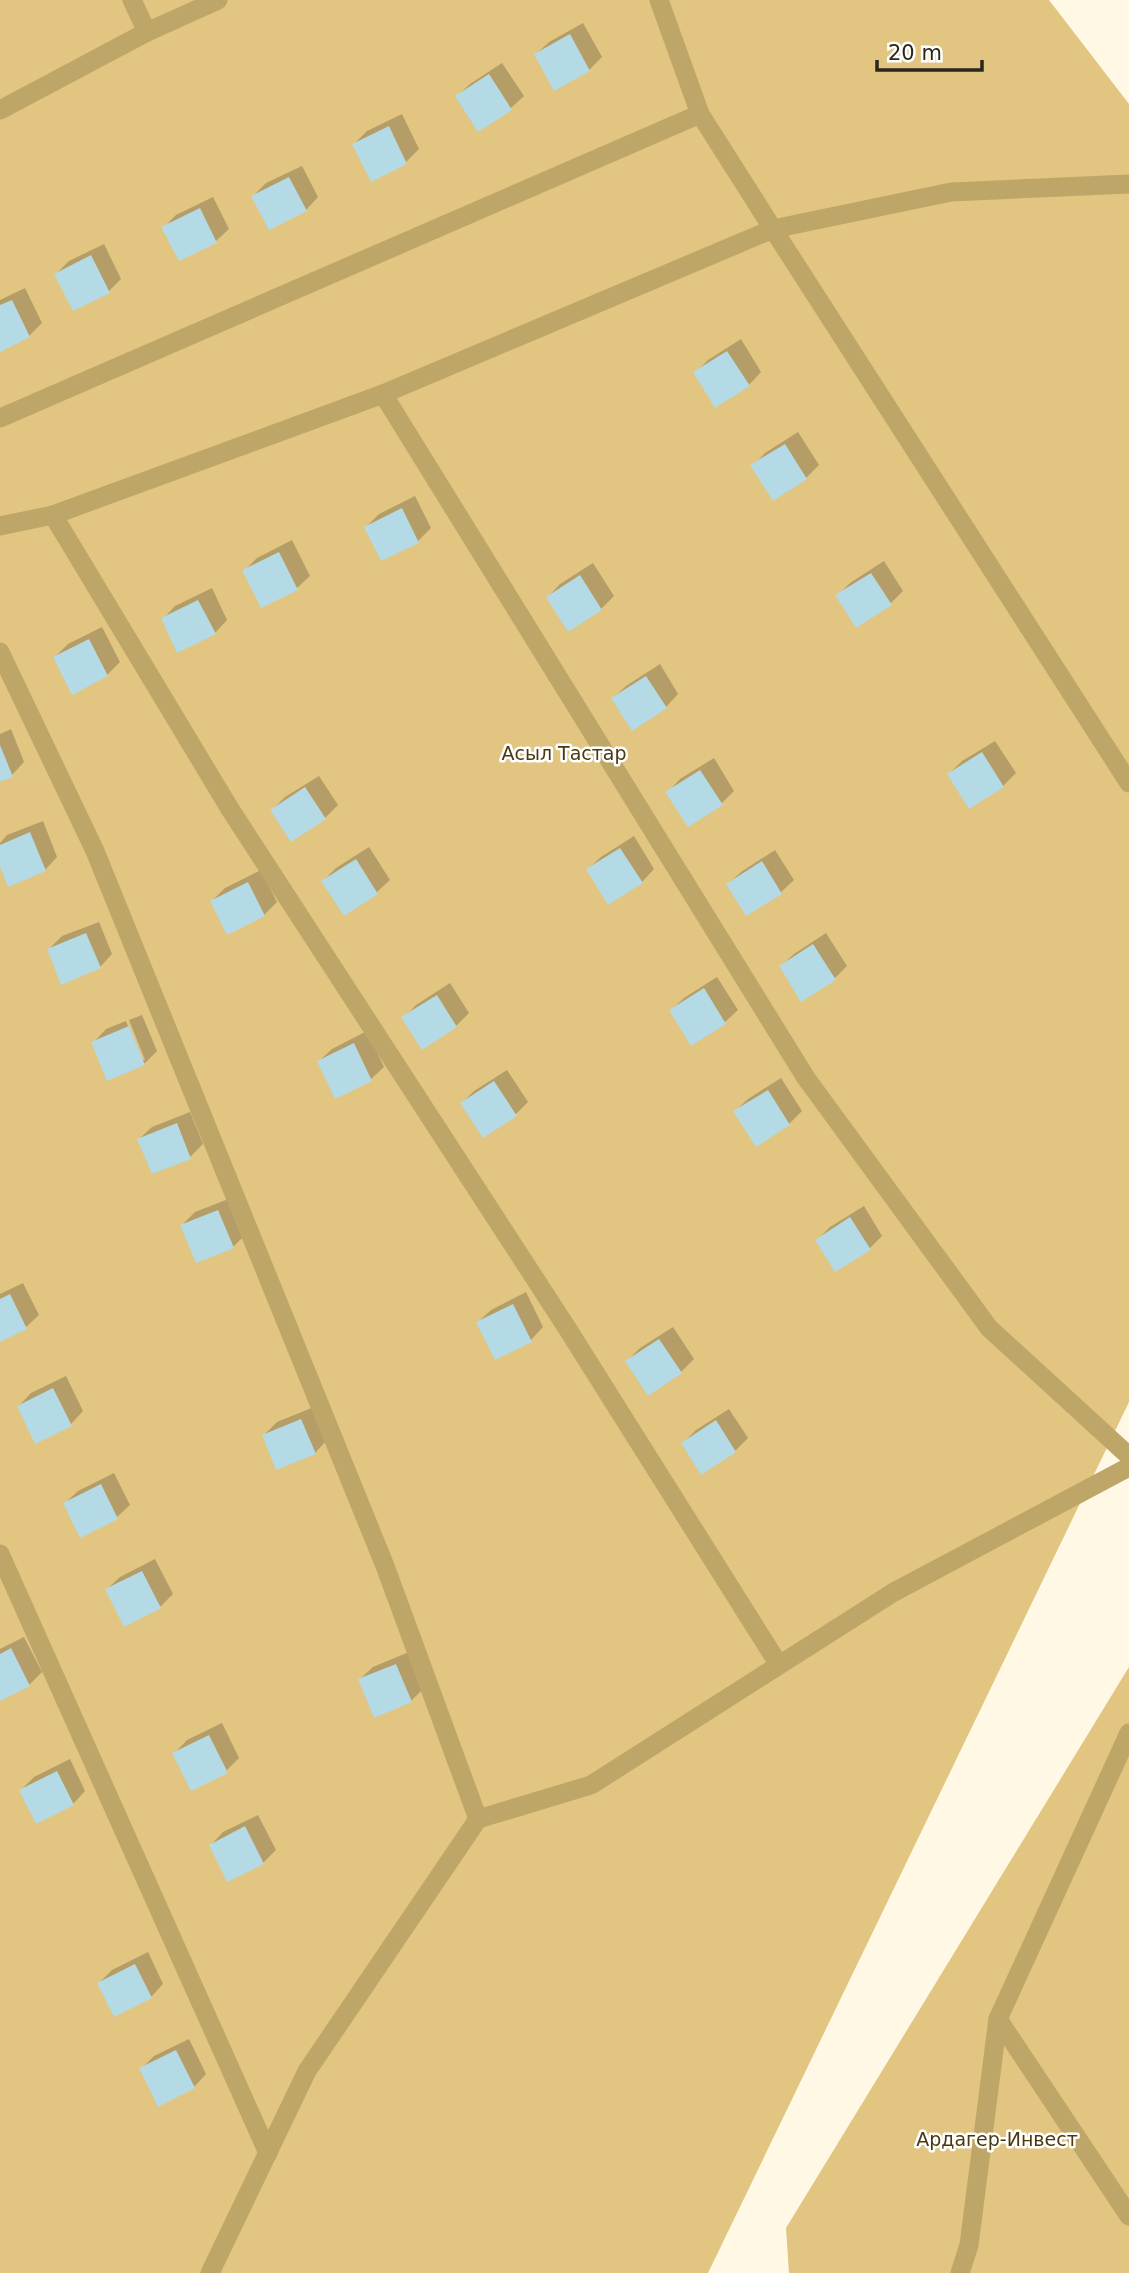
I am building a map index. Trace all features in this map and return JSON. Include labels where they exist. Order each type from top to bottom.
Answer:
[{"type":"street","points":[[132,0],[147,32]]},
{"type":"street","points":[[0,110],[147,32],[218,0]]},
{"type":"street","points":[[659,0],[700,114],[1129,783]]},
{"type":"street","points":[[0,418],[700,114]]},
{"type":"street","points":[[0,526],[53,515],[383,394],[773,229],[951,192],[1129,184]]},
{"type":"street","points":[[383,394],[806,1078],[989,1328],[1129,1457]]},
{"type":"street","points":[[53,515],[230,809],[567,1328],[779,1665]]},
{"type":"street","points":[[0,652],[95,851],[385,1566],[478,1819]]},
{"type":"street","points":[[210,2273],[307,2071],[478,1819],[591,1785],[894,1592],[1129,1467]]},
{"type":"street","points":[[0,1554],[268,2153]]},
{"type":"street","points":[[960,2273],[970,2245],[998,2018],[1129,1733]]},
{"type":"street","points":[[998,2018],[1129,2216]]},
{"type":"green space","name":"Асыл Тастар","points":[[0,0],[1049,0],[1129,104],[1129,1402],[708,2273],[0,2273]]},
{"type":"green space","name":"Ардагер-Инвест","points":[[1129,1667],[1129,2273],[789,2273],[786,2228]]},
{"type":"building","points":[[570,34],[590,71],[554,91],[534,54]]},
{"type":"building","points":[[489,74],[512,110],[478,132],[455,96]]},
{"type":"building","points":[[389,126],[407,164],[371,182],[352,144]]},
{"type":"building","points":[[289,177],[307,211],[269,230],[251,196]]},
{"type":"building","points":[[200,208],[217,243],[179,261],[161,227]]},
{"type":"building","points":[[91,255],[110,293],[73,311],[54,274]]},
{"type":"building","points":[[12,300],[30,337],[0,352],[0,305]]},
{"type":"building","points":[[727,351],[750,386],[715,408],[693,372]]},
{"type":"building","points":[[785,444],[807,479],[773,501],[750,465]]},
{"type":"building","points":[[402,508],[419,543],[381,561],[364,527]]},
{"type":"building","points":[[279,552],[298,590],[261,608],[242,570]]},
{"type":"building","points":[[871,573],[892,605],[856,628],[835,595]]},
{"type":"building","points":[[580,575],[602,610],[568,632],[546,597]]},
{"type":"building","points":[[198,600],[216,634],[177,653],[161,618]]},
{"type":"building","points":[[89,639],[108,676],[72,695],[53,657]]},
{"type":"building","points":[[646,676],[667,708],[632,731],[611,698]]},
{"type":"building","points":[[0,745],[13,777],[0,782]]},
{"type":"building","points":[[982,752],[1004,787],[969,809],[947,774]]},
{"type":"building","points":[[700,770],[723,805],[688,827],[665,792]]},
{"type":"building","points":[[305,787],[326,819],[291,842],[270,810]]},
{"type":"building","points":[[30,832],[46,871],[8,887],[0,867],[0,845]]},
{"type":"building","points":[[620,848],[643,883],[608,905],[586,869]]},
{"type":"building","points":[[356,859],[378,894],[344,916],[321,881]]},
{"type":"building","points":[[762,861],[782,894],[746,916],[726,884]]},
{"type":"building","points":[[248,882],[265,916],[227,935],[210,901]]},
{"type":"building","points":[[86,933],[101,968],[61,985],[47,949]]},
{"type":"building","points":[[813,944],[836,980],[801,1002],[779,966]]},
{"type":"building","points":[[704,988],[726,1024],[691,1046],[669,1010]]},
{"type":"building","points":[[437,995],[457,1027],[422,1050],[401,1017]]},
{"type":"building","points":[[129,1026],[145,1065],[107,1081],[91,1042]]},
{"type":"building","points":[[354,1043],[372,1081],[335,1099],[317,1061]]},
{"type":"building","points":[[494,1081],[517,1116],[483,1138],[460,1103]]},
{"type":"building","points":[[768,1090],[790,1125],[756,1147],[733,1111]]},
{"type":"building","points":[[177,1123],[191,1159],[152,1174],[137,1139]]},
{"type":"building","points":[[218,1210],[234,1248],[196,1263],[180,1225]]},
{"type":"building","points":[[850,1217],[871,1250],[835,1272],[815,1240]]},
{"type":"building","points":[[10,1294],[27,1329],[0,1342],[0,1299]]},
{"type":"building","points":[[513,1304],[532,1342],[495,1360],[476,1322]]},
{"type":"building","points":[[659,1339],[682,1373],[648,1396],[625,1361]]},
{"type":"building","points":[[53,1388],[72,1426],[35,1444],[17,1406]]},
{"type":"building","points":[[301,1419],[316,1454],[276,1470],[262,1435]]},
{"type":"building","points":[[716,1420],[736,1452],[701,1475],[681,1443]]},
{"type":"building","points":[[101,1484],[118,1519],[80,1538],[63,1503]]},
{"type":"building","points":[[142,1571],[161,1608],[124,1627],[105,1589]]},
{"type":"building","points":[[11,1648],[30,1686],[0,1701],[0,1654]]},
{"type":"building","points":[[396,1664],[412,1702],[374,1718],[358,1679]]},
{"type":"building","points":[[209,1735],[228,1773],[191,1791],[172,1753]]},
{"type":"building","points":[[57,1771],[74,1805],[36,1824],[19,1790]]},
{"type":"building","points":[[245,1826],[264,1864],[227,1882],[209,1845]]},
{"type":"building","points":[[135,1964],[152,1998],[114,2017],[97,1983]]},
{"type":"building","points":[[176,2050],[195,2088],[158,2107],[139,2068]]}]
